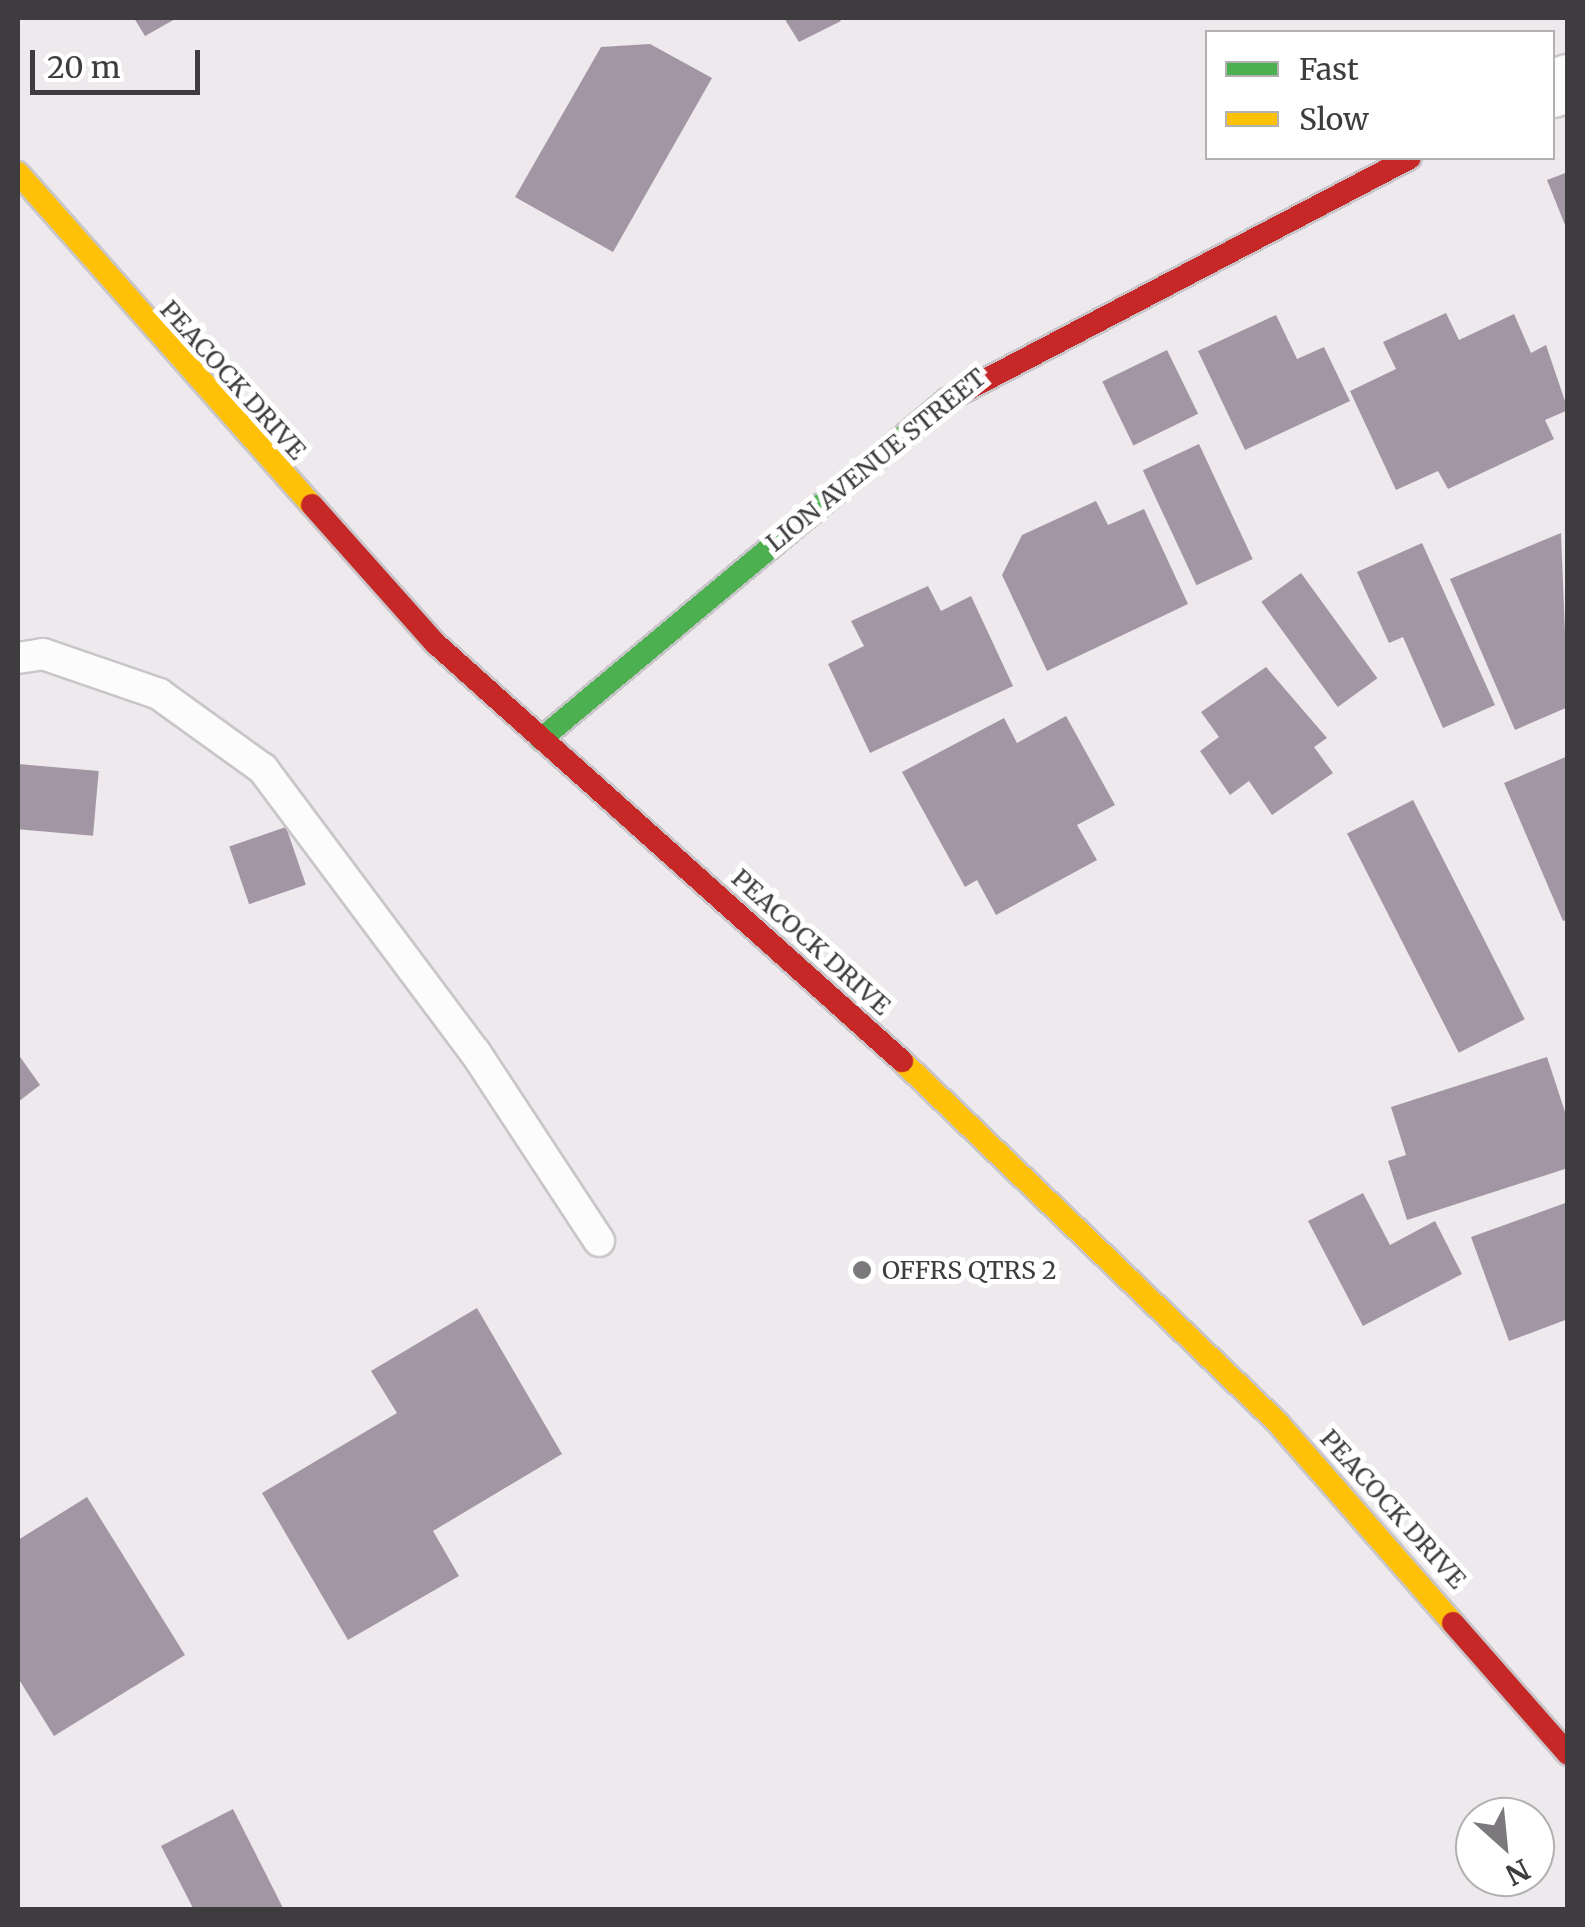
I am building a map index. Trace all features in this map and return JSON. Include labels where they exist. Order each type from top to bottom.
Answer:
[{"type":"street","name":"LION AVENUE STREET","points":[[542,739],[972,379],[1406,160]]},
{"type":"street","name":"PEACOCK DRIVE","points":[[18,173],[422,628],[1000,1149],[1264,1409],[1417,1572],[1568,1754]]},
{"type":"lane","points":[[18,658],[43,654],[159,694],[263,770],[474,1052],[599,1241]]},
{"type":"building","points":[[134,18],[177,18],[145,36]]},
{"type":"building","points":[[784,18],[839,18],[841,21],[799,42]]},
{"type":"building","points":[[650,44],[712,78],[613,252],[515,197],[601,47]]},
{"type":"building","points":[[1568,172],[1568,229],[1567,230],[1547,180]]},
{"type":"building","points":[[1446,313],[1459,340],[1514,314],[1531,353],[1546,345],[1568,410],[1545,420],[1554,439],[1448,489],[1438,471],[1396,490],[1350,391],[1396,369],[1383,342]]},
{"type":"building","points":[[1276,315],[1297,359],[1324,347],[1350,401],[1245,450],[1198,351]]},
{"type":"building","points":[[1167,350],[1198,414],[1133,445],[1102,382]]},
{"type":"building","points":[[1199,444],[1253,559],[1196,585],[1143,470]]},
{"type":"building","points":[[1096,501],[1108,525],[1144,509],[1188,604],[1047,671],[1002,575],[1022,535]]},
{"type":"building","points":[[1561,533],[1568,707],[1515,730],[1450,579]]},
{"type":"building","points":[[1422,543],[1495,705],[1443,728],[1403,637],[1389,643],[1357,572]]},
{"type":"building","points":[[1301,573],[1377,678],[1338,707],[1261,602]]},
{"type":"building","points":[[928,586],[941,611],[971,596],[1013,686],[870,753],[828,664],[864,646],[851,621]]},
{"type":"building","points":[[1266,667],[1327,738],[1314,747],[1333,773],[1272,815],[1249,781],[1230,795],[1200,751],[1219,737],[1201,712]]},
{"type":"building","points":[[1066,716],[1115,805],[1077,825],[1097,860],[996,915],[977,880],[965,887],[902,772],[1004,718],[1017,743]]},
{"type":"building","points":[[1568,756],[1568,919],[1563,921],[1504,783]]},
{"type":"building","points":[[18,764],[99,771],[93,836],[18,829]]},
{"type":"building","points":[[1413,800],[1525,1019],[1459,1053],[1347,834]]},
{"type":"building","points":[[286,827],[306,885],[249,904],[229,847]]},
{"type":"building","points":[[18,1054],[40,1085],[18,1102]]},
{"type":"building","points":[[1547,1057],[1568,1121],[1568,1168],[1407,1220],[1388,1161],[1406,1155],[1391,1107]]},
{"type":"building","points":[[1363,1193],[1390,1245],[1435,1221],[1462,1274],[1363,1326],[1308,1221]]},
{"type":"building","points":[[1568,1202],[1568,1319],[1509,1341],[1471,1237]]},
{"type":"building","points":[[477,1308],[562,1454],[433,1531],[459,1576],[348,1640],[262,1493],[397,1413],[371,1371]]},
{"type":"building","points":[[87,1497],[185,1655],[54,1736],[18,1678],[18,1540]]},
{"type":"building","points":[[233,1809],[284,1910],[194,1910],[161,1846]]},
{"type":"traffic: fast","points":[[541,739],[947,400]]},
{"type":"traffic: slow","points":[[18,173],[312,505]]},
{"type":"traffic: slow","points":[[902,1061],[1278,1423],[1453,1623]]},
{"type":"traffic: jam","points":[[947,400],[1406,160]]},
{"type":"traffic: jam","points":[[312,505],[435,643],[902,1061]]},
{"type":"traffic: jam","points":[[1453,1623],[1568,1754]]},
{"type":"place","name":"OFFRS QTRS 2","points":[[862,1270]]}]
